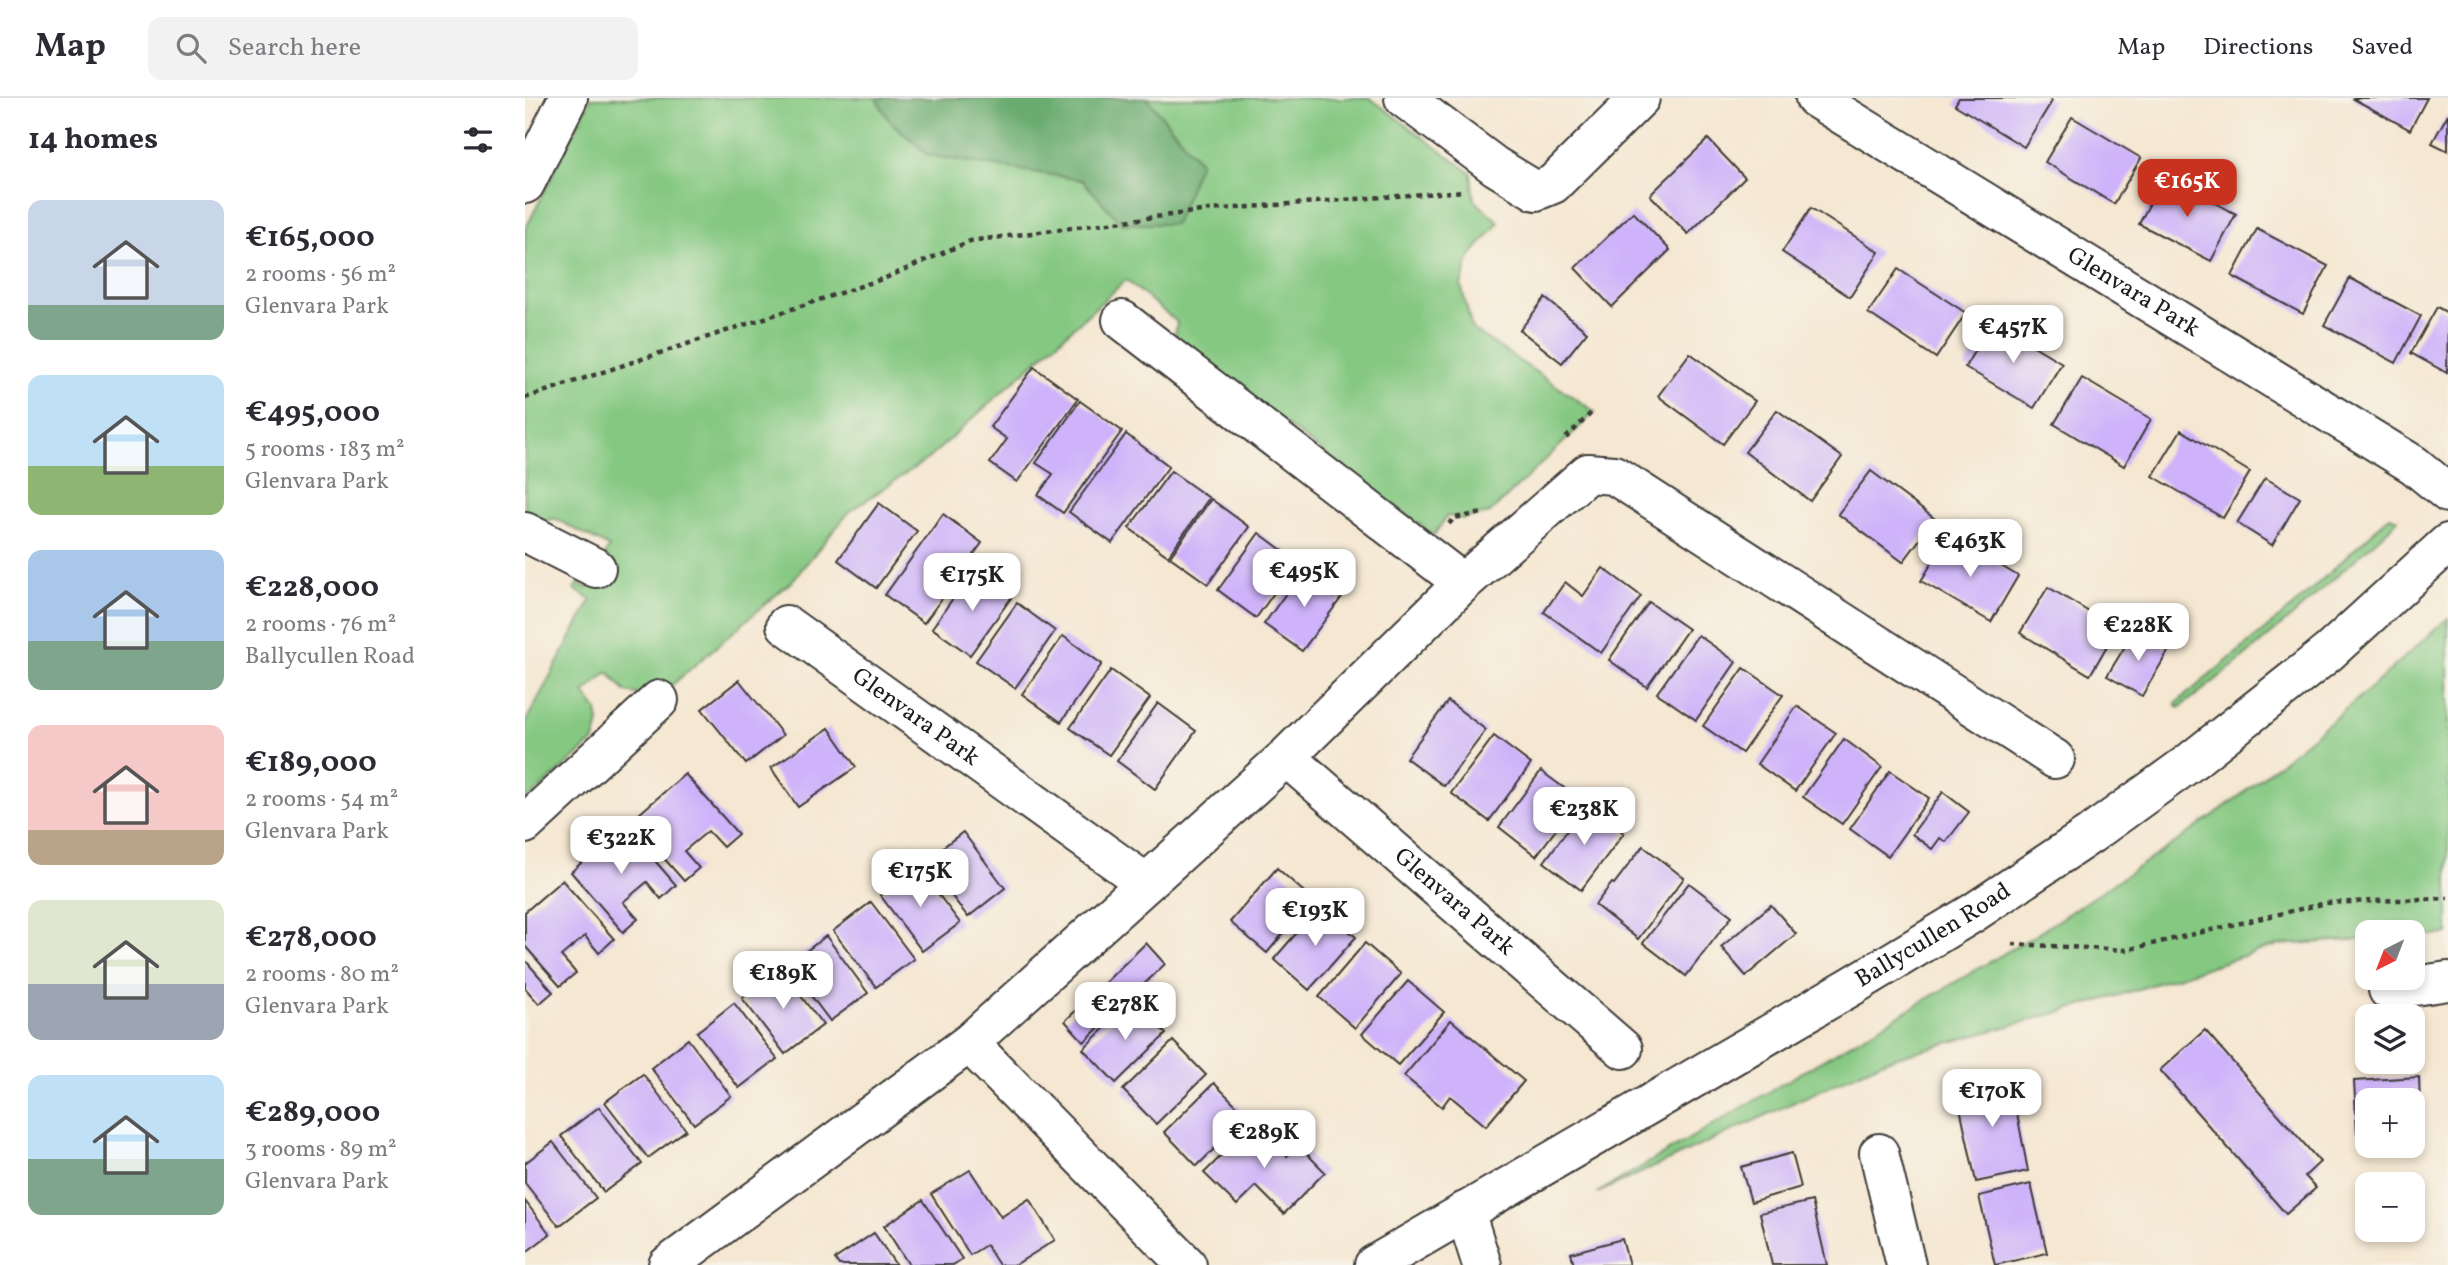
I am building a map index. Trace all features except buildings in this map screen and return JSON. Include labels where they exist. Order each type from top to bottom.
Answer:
[{"type":"street","points":[[525,184],[568,98]]},
{"type":"street","points":[[1404,98],[1495,166],[1536,191],[1553,184],[1640,98]]},
{"type":"street","name":"Glenvara Park","points":[[1815,98],[2402,458],[2448,493]]},
{"type":"street","points":[[1122,320],[1463,583]]},
{"type":"street","points":[[668,1265],[969,1043],[1286,757],[1463,583],[1588,473],[1614,475],[2055,759]]},
{"type":"street","points":[[525,532],[596,568]]},
{"type":"street","name":"Ballycullen Road","points":[[1374,1265],[1907,953],[1973,913],[2091,834],[2189,763],[2329,652],[2448,542]]},
{"type":"street","name":"Glenvara Park","points":[[786,625],[1146,883]]},
{"type":"street","points":[[525,824],[659,700]]},
{"type":"street","name":"Glenvara Park","points":[[1286,757],[1623,1049]]},
{"type":"street","points":[[2425,984],[2448,981]]},
{"type":"street","points":[[969,1043],[1187,1265]]},
{"type":"street","points":[[1879,1153],[1906,1265]]},
{"type":"street","points":[[1465,1211],[1482,1265]]},
{"type":"path","points":[[525,398],[888,277],[970,241],[1209,210],[1473,191]]},
{"type":"path","points":[[2012,944],[2126,950],[2326,903],[2448,898]]},
{"type":"green space","points":[[591,98],[1370,98],[1471,173],[1474,200],[1499,222],[1470,257],[1461,285],[1472,329],[1595,412],[1490,513],[1462,519],[1447,516],[1434,535],[1178,344],[1175,335],[1177,322],[1126,280],[929,458],[850,511],[792,581],[665,691],[641,695],[626,692],[608,672],[584,693],[597,710],[599,723],[594,741],[525,802],[525,723],[591,600],[574,589],[578,583],[587,588],[609,547],[554,518],[543,523],[525,514],[525,230]]},
{"type":"green space","points":[[876,98],[1147,98],[1200,162],[1175,224],[1122,224],[1082,180],[928,155],[889,120]]},
{"type":"green space","points":[[2390,516],[2398,519],[2289,619],[2179,708],[2175,704],[2297,603]]},
{"type":"green space","points":[[2448,618],[2448,934],[2425,935],[2425,920],[2355,920],[2355,940],[2278,945],[2110,998],[1886,1060],[1597,1193],[2037,934],[2185,836],[2242,794],[2365,693]]}]
